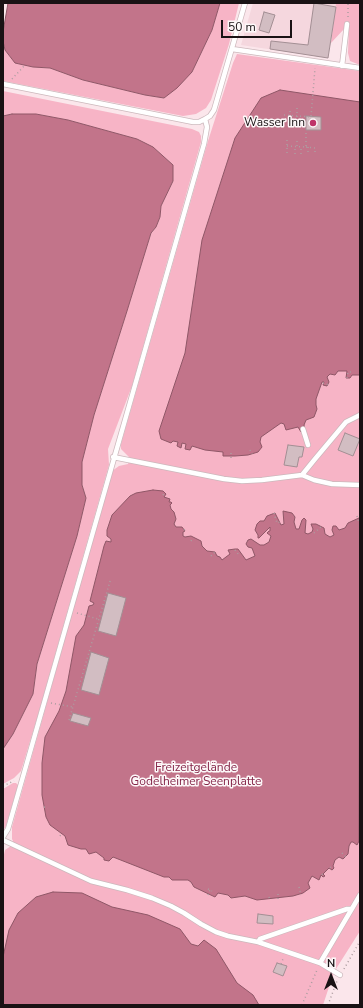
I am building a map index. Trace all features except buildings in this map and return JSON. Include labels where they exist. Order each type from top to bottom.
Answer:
[{"type":"lane","points":[[5,85],[199,122],[210,116],[214,110],[245,3]]},
{"type":"lane","points":[[342,66],[348,24]]},
{"type":"lane","points":[[232,49],[360,68]]},
{"type":"lane","points":[[205,119],[207,127],[204,144],[8,829],[3,838],[91,881],[152,898],[184,913],[216,932],[258,942],[320,964],[340,975]]},
{"type":"lane","points":[[302,475],[346,422],[360,415]]},
{"type":"lane","points":[[303,429],[308,444]]},
{"type":"lane","points":[[114,457],[224,479],[242,481],[262,480],[302,475],[314,480],[332,484],[360,485]]},
{"type":"lane","points":[[320,964],[360,895]]},
{"type":"lane","points":[[258,942],[260,939],[347,909],[351,909]]},
{"type":"path","points":[[348,3],[348,24]]},
{"type":"path","points":[[284,115],[311,117],[315,62]]},
{"type":"path","points":[[5,85],[25,65]]},
{"type":"path","points":[[290,108],[290,124]]},
{"type":"path","points":[[297,108],[297,124]]},
{"type":"path","points":[[306,130],[306,147]]},
{"type":"path","points":[[287,140],[287,153]]},
{"type":"path","points":[[294,154],[297,141]]},
{"type":"path","points":[[287,146],[315,148],[315,154]]},
{"type":"path","points":[[301,147],[301,154]]},
{"type":"path","points":[[308,147],[308,154]]},
{"type":"path","points":[[347,378],[348,372],[351,372]]},
{"type":"path","points":[[323,383],[329,385]]},
{"type":"path","points":[[250,450],[252,454]]},
{"type":"path","points":[[230,458],[231,451]]},
{"type":"path","points":[[274,513],[277,523],[280,522]]},
{"type":"path","points":[[357,516],[359,523]]},
{"type":"path","points":[[314,533],[322,526]]},
{"type":"path","points":[[236,550],[239,555]]},
{"type":"path","points":[[211,556],[215,552]]},
{"type":"path","points":[[69,720],[111,578]]},
{"type":"path","points":[[79,613],[98,619]]},
{"type":"path","points":[[53,703],[73,707]]},
{"type":"path","points":[[3,786],[16,780],[22,780]]},
{"type":"path","points":[[342,853],[346,857]]},
{"type":"path","points":[[330,867],[333,870]]},
{"type":"path","points":[[299,888],[301,896]]},
{"type":"path","points":[[208,895],[210,890]]},
{"type":"path","points":[[278,894],[278,899]]},
{"type":"path","points":[[328,1005],[340,975],[360,941]]},
{"type":"path","points":[[281,964],[284,957]]},
{"type":"path","points":[[302,1005],[320,964]]},
{"type":"shaded area","points":[[8,3],[220,3],[212,30],[192,72],[177,88],[164,98],[83,80],[50,68],[33,67],[15,63],[5,50],[3,41]]},
{"type":"shaded area","points":[[253,3],[336,3],[328,58],[241,45]]},
{"type":"shaded area","points":[[280,90],[360,102],[360,375],[352,375],[350,378],[346,378],[347,371],[338,371],[335,375],[330,374],[327,377],[329,382],[327,386],[323,385],[324,382],[322,382],[316,399],[317,409],[314,417],[306,420],[304,425],[305,431],[301,432],[298,427],[286,430],[284,424],[281,423],[261,437],[260,442],[262,447],[258,452],[248,455],[223,456],[223,452],[205,450],[192,446],[190,450],[185,449],[186,444],[182,443],[181,448],[177,446],[178,442],[173,441],[171,443],[161,439],[159,431],[185,353],[202,240],[235,138],[261,98]]},
{"type":"shaded area","points":[[12,114],[36,114],[68,120],[137,139],[153,147],[173,165],[173,181],[161,206],[160,217],[156,227],[151,233],[94,415],[82,462],[82,485],[86,498],[77,536],[37,664],[33,694],[13,734],[3,749],[3,116]]},
{"type":"shaded area","points":[[153,490],[163,491],[166,494],[164,497],[170,499],[169,502],[172,503],[170,505],[171,509],[174,512],[176,519],[174,524],[176,527],[182,527],[185,531],[183,532],[183,536],[191,536],[201,541],[202,546],[207,551],[215,552],[222,560],[230,554],[228,550],[235,549],[238,549],[246,560],[255,556],[252,548],[248,547],[246,544],[248,540],[251,539],[260,545],[264,545],[269,542],[271,536],[267,533],[270,531],[270,527],[259,538],[255,530],[260,521],[264,521],[267,516],[275,513],[281,525],[284,524],[283,511],[292,513],[295,517],[294,522],[296,529],[299,529],[304,518],[306,520],[305,533],[308,534],[312,532],[313,529],[311,524],[316,524],[324,528],[325,534],[330,537],[334,535],[332,530],[333,526],[336,526],[339,530],[345,528],[348,523],[359,518],[359,841],[357,845],[351,842],[348,854],[343,859],[339,857],[335,860],[333,866],[334,868],[332,870],[329,868],[323,874],[325,876],[323,877],[321,875],[319,880],[312,876],[308,883],[310,888],[303,893],[293,896],[257,900],[245,896],[231,898],[228,895],[218,893],[215,897],[194,887],[188,880],[172,880],[169,877],[164,877],[113,857],[109,861],[104,860],[104,858],[96,852],[89,854],[86,849],[68,845],[65,836],[50,825],[46,817],[42,795],[42,763],[45,737],[59,711],[66,691],[76,636],[84,625],[89,606],[93,605],[94,603],[90,601],[104,546],[106,541],[111,542],[111,539],[107,536],[107,530],[112,515],[130,496],[136,493]]},
{"type":"shaded area","points":[[53,892],[82,893],[112,907],[148,915],[180,929],[191,944],[198,946],[204,940],[216,949],[237,983],[253,995],[259,1005],[3,1005],[3,957],[9,930],[18,913],[36,897]]},
{"type":"green space","points":[[220,3],[239,3],[229,44],[211,100],[206,108],[196,114],[183,116],[3,81],[3,41],[5,50],[16,63],[33,67],[50,68],[83,80],[164,98],[192,72],[212,30]]},
{"type":"green space","points":[[336,3],[360,3],[360,65],[350,61],[348,53],[349,24],[345,24],[344,29],[331,43]]},
{"type":"green space","name":"Freizeitgelände Godelheimer Seenplatte","points":[[237,54],[360,71],[360,931],[334,972],[323,1005],[3,1005],[3,859],[5,850],[11,846],[13,841],[12,827],[112,471],[119,466],[128,464],[130,458],[121,449],[121,444],[208,141]]},
{"type":"green space","points":[[3,91],[192,129],[199,132],[201,142],[132,386],[108,449],[109,465],[21,771],[14,778],[3,784],[3,749],[13,734],[33,694],[37,664],[77,536],[86,498],[82,485],[82,462],[94,415],[151,233],[156,227],[160,217],[161,206],[173,181],[173,165],[153,147],[137,139],[68,120],[36,114],[12,114],[3,116]]},
{"type":"green space","points":[[13,783],[18,785],[6,826],[3,831],[3,789]]},
{"type":"place","name":"Wasser Inn","points":[[313,123]]}]
